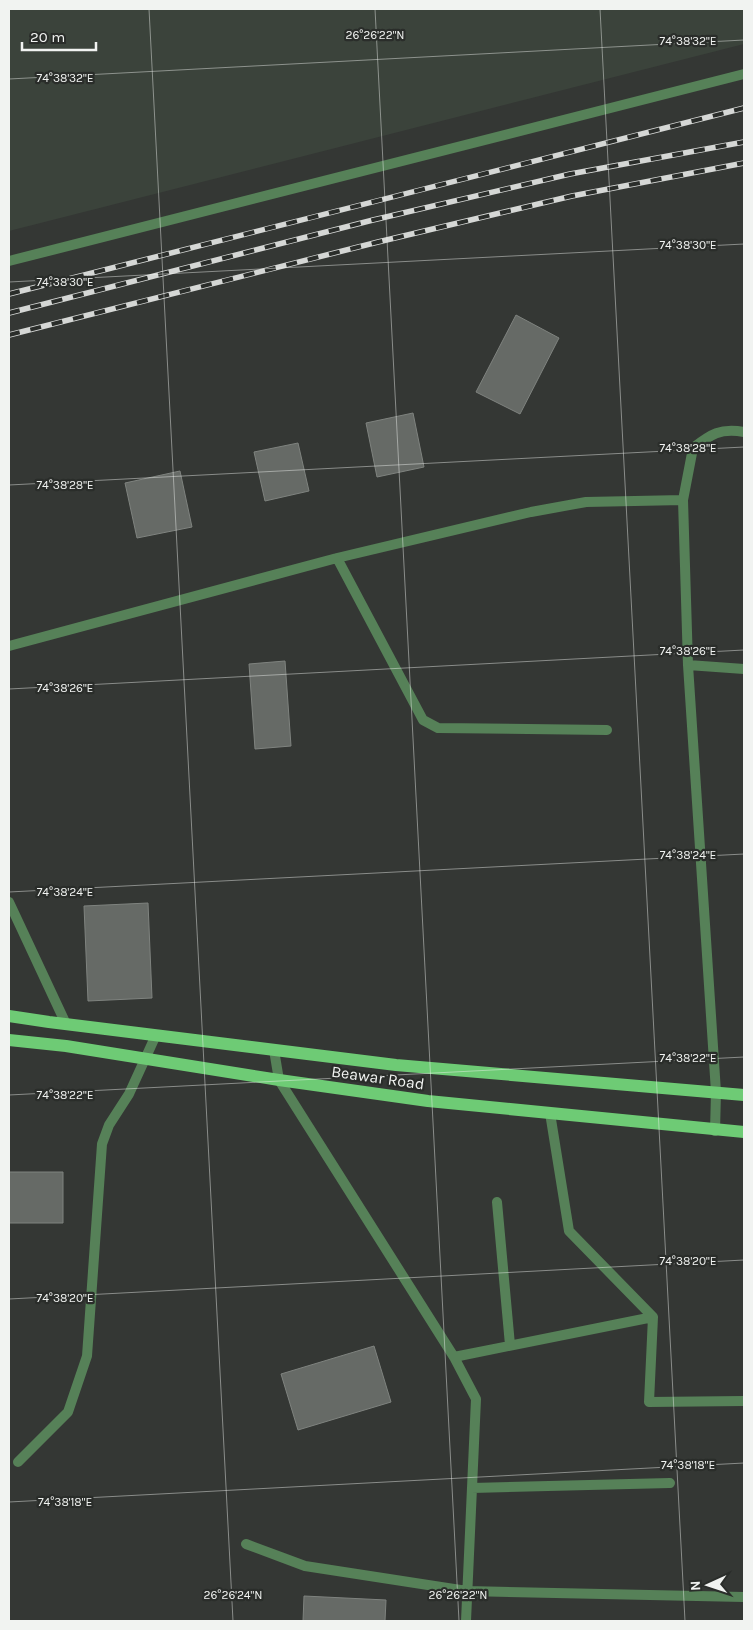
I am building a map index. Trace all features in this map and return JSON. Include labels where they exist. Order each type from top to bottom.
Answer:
[{"type":"main road","name":"Beawar Road","points":[[9,1016],[156,1036],[448,1071],[744,1095]]},
{"type":"main road","name":"Beawar Road","points":[[9,1040],[66,1046],[279,1080],[428,1101],[715,1131],[744,1132]]},
{"type":"street","points":[[9,260],[744,74]]},
{"type":"street","points":[[715,1131],[716,1092],[688,665],[683,500],[692,448],[711,434],[744,432]]},
{"type":"street","points":[[9,646],[337,558],[480,522],[586,502],[683,500]]},
{"type":"street","points":[[337,558],[423,720],[438,728],[607,730]]},
{"type":"street","points":[[688,665],[744,669]]},
{"type":"street","points":[[9,902],[66,1024]]},
{"type":"street","points":[[18,1462],[68,1412],[87,1356],[102,1144],[109,1125],[129,1094],[156,1036]]},
{"type":"street","points":[[274,1050],[279,1080],[454,1357],[476,1399],[466,1621]]},
{"type":"street","points":[[550,1113],[569,1231],[653,1316],[649,1402],[744,1401]]},
{"type":"street","points":[[497,1202],[510,1345]]},
{"type":"street","points":[[454,1357],[653,1316]]},
{"type":"street","points":[[472,1488],[670,1483]]},
{"type":"street","points":[[246,1544],[305,1566],[467,1591],[744,1597]]},
{"type":"shaded area","points":[[9,9],[744,9],[744,44],[9,231]]},
{"type":"building","points":[[516,315],[559,338],[520,414],[476,392]]},
{"type":"building","points":[[413,413],[424,467],[377,477],[366,423]]},
{"type":"building","points":[[298,443],[309,491],[265,501],[254,452]]},
{"type":"building","points":[[180,471],[192,527],[137,538],[125,483]]},
{"type":"building","points":[[285,661],[291,746],[255,749],[249,664]]},
{"type":"building","points":[[148,903],[152,998],[88,1001],[84,906]]},
{"type":"building","points":[[9,1172],[63,1172],[63,1223],[9,1223]]},
{"type":"building","points":[[374,1346],[391,1402],[298,1430],[281,1374]]},
{"type":"building","points":[[304,1596],[386,1600],[385,1621],[303,1621]]},
{"type":"railway","points":[[9,294],[744,108]]},
{"type":"railway","points":[[9,313],[373,220],[570,174],[744,142]]},
{"type":"railway","points":[[9,335],[378,242],[572,196],[744,163]]}]
